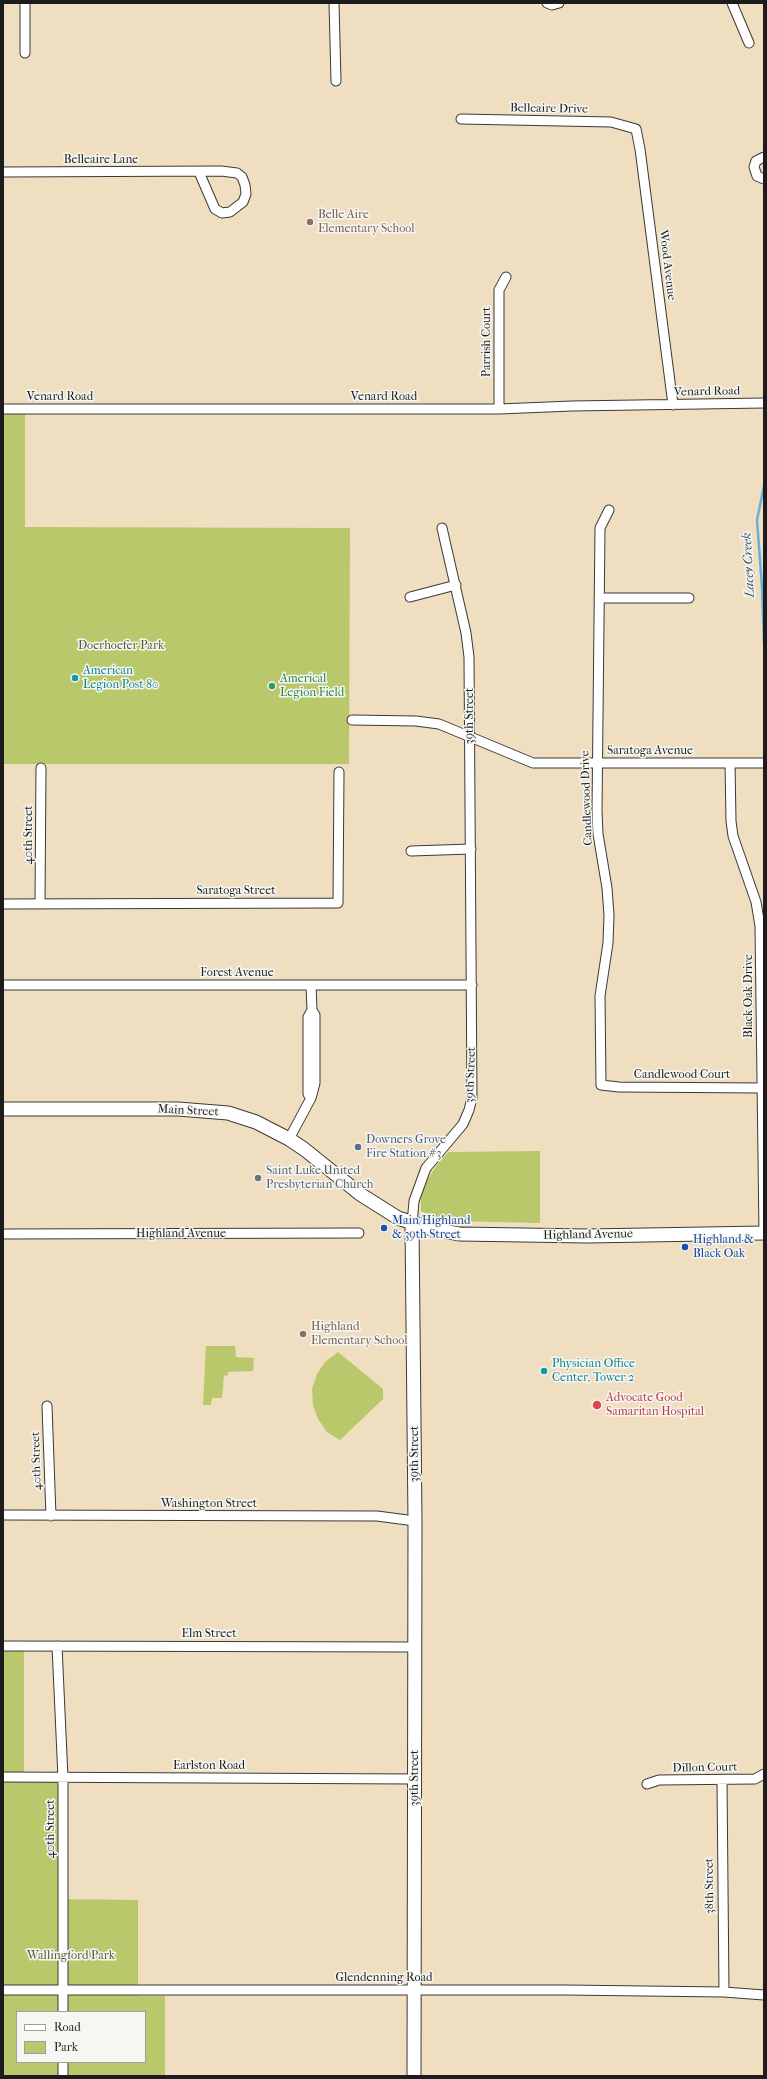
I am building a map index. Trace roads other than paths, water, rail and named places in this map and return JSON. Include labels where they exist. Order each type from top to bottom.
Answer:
[{"type":"street","points":[[25,3],[25,53]]},
{"type":"street","points":[[334,3],[336,82]]},
{"type":"street","points":[[547,3],[552,5],[559,3]]},
{"type":"street","points":[[732,3],[749,43]]},
{"type":"street","name":"Belleaire Drive","points":[[461,119],[610,122],[636,129]]},
{"type":"street","name":"Wood Avenue","points":[[636,129],[640,149],[673,405]]},
{"type":"street","points":[[764,157],[756,161],[754,170],[757,176],[764,179]]},
{"type":"street","name":"Belleaire Lane","points":[[3,172],[199,172],[237,173],[242,177],[245,185],[246,194],[243,202],[230,212],[222,213],[216,210],[199,172]]},
{"type":"street","name":"Parrish Court","points":[[499,409],[500,290],[506,277]]},
{"type":"street","name":"Venard Road","points":[[3,409],[499,409],[572,406],[764,403]]},
{"type":"street","name":"Candlewood Drive","points":[[601,1085],[600,996],[608,942],[610,915],[598,834],[599,598],[600,528],[609,510]]},
{"type":"street","name":"39th Street","points":[[414,2076],[415,1520],[412,1224],[414,1201],[426,1168],[457,1132],[469,1110],[472,1082],[468,644],[442,528]]},
{"type":"street","points":[[410,597],[456,585]]},
{"type":"street","points":[[599,598],[689,598]]},
{"type":"street","name":"Saratoga Avenue","points":[[352,720],[429,722],[443,725],[533,763],[764,763]]},
{"type":"street","name":"Black Oak Drive","points":[[730,763],[733,836],[756,902],[760,926],[764,1233]]},
{"type":"street","name":"40th Street","points":[[40,903],[41,768]]},
{"type":"street","name":"Saratoga Street","points":[[3,904],[338,902],[339,772]]},
{"type":"street","points":[[411,851],[471,849]]},
{"type":"street","name":"Forest Avenue","points":[[3,985],[472,985]]},
{"type":"street","points":[[289,1139],[311,1098],[315,1083],[315,1015],[312,1010],[311,985]]},
{"type":"street","name":"Candlewood Court","points":[[601,1085],[619,1087],[762,1088]]},
{"type":"street","name":"Main Street","points":[[3,1109],[178,1109],[214,1111],[250,1120],[289,1139],[370,1201],[412,1224]]},
{"type":"street","name":"Highland Avenue","points":[[412,1224],[459,1234],[487,1236],[764,1233]]},
{"type":"street","name":"Highland Avenue","points":[[3,1234],[359,1233]]},
{"type":"street","name":"40th Street","points":[[47,1406],[51,1516]]},
{"type":"street","name":"Washington Street","points":[[3,1515],[378,1516],[415,1520]]},
{"type":"street","name":"Elm Street","points":[[3,1646],[415,1647]]},
{"type":"street","name":"40th Street","points":[[57,1646],[63,1778],[63,2011]]},
{"type":"street","name":"Dillon Court","points":[[647,1784],[659,1780],[722,1780],[755,1778],[764,1774]]},
{"type":"street","name":"Earlston Road","points":[[3,1777],[415,1779]]},
{"type":"street","name":"38th Street","points":[[722,1780],[724,1992]]},
{"type":"street","name":"Glendenning Road","points":[[3,1990],[724,1992],[764,1995]]},
{"type":"street","points":[[63,2063],[63,2076]]},
{"type":"waterway","name":"Lacey Creek","points":[[764,486],[757,520],[764,643]]},
{"type":"place","name":"Belle Aire Elementary School","points":[[310,222]]},
{"type":"place","name":"American Legion Post 80","points":[[75,678]]},
{"type":"place","name":"Americal Legion Field","points":[[272,686]]},
{"type":"place","name":"Downers Grove Fire Station #3","points":[[358,1147]]},
{"type":"place","name":"Saint Luke United Presbyterian Church","points":[[258,1178]]},
{"type":"place","name":"Main/Highland & 39th Street","points":[[384,1228]]},
{"type":"place","name":"Highland & Black Oak","points":[[685,1247]]},
{"type":"place","name":"Highland Elementary School","points":[[303,1334]]},
{"type":"place","name":"Physician Office Center, Tower 2","points":[[544,1371]]},
{"type":"place","name":"Advocate Good Samaritan Hospital","points":[[597,1405]]},
{"type":"park label","name":"Doerhoefer Park","points":[[121,646]]},
{"type":"park label","name":"Wallingford Park","points":[[71,1956]]}]
